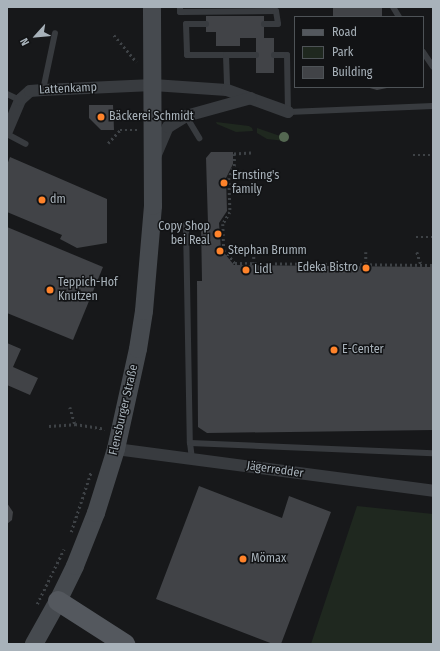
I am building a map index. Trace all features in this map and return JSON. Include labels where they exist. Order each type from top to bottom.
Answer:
[{"type":"main road","points":[[58,601],[125,644]]},
{"type":"street","name":"Flensburger Straße","points":[[34,644],[58,601],[80,552],[116,449],[138,349],[144,310],[153,206],[154,160],[152,7]]},
{"type":"street","name":"Lattenkamp","points":[[20,100],[30,91],[153,85]]},
{"type":"street","points":[[153,85],[227,90],[288,112]]},
{"type":"street","name":"Flensburger Straße","points":[[154,160],[168,127],[186,116],[251,98]]},
{"type":"street","points":[[7,133],[20,100]]},
{"type":"street","name":"Jägerredder","points":[[116,449],[433,491]]},
{"type":"lane","points":[[180,7],[180,12],[276,11],[278,24],[264,24]]},
{"type":"lane","points":[[393,7],[398,16]]},
{"type":"lane","points":[[206,24],[186,24],[187,55],[256,55]]},
{"type":"lane","points":[[43,90],[55,33]]},
{"type":"lane","points":[[424,53],[433,66]]},
{"type":"lane","points":[[226,55],[227,90]]},
{"type":"lane","points":[[274,55],[286,55],[288,112],[433,106]]},
{"type":"lane","points":[[7,94],[20,100]]},
{"type":"lane","points":[[186,116],[199,138]]},
{"type":"lane","points":[[7,133],[26,144]]},
{"type":"lane","points":[[186,224],[190,443],[192,459]]},
{"type":"lane","points":[[190,443],[433,453]]},
{"type":"path","points":[[114,35],[141,66],[141,59]]},
{"type":"path","points":[[108,143],[120,130],[141,130]]},
{"type":"path","points":[[251,153],[234,154],[235,164],[229,178],[230,212],[223,224],[224,250],[234,263],[433,265]]},
{"type":"path","points":[[413,155],[433,155]]},
{"type":"path","points":[[416,237],[433,237]]},
{"type":"path","points":[[254,252],[254,263]]},
{"type":"path","points":[[366,252],[366,264]]},
{"type":"path","points":[[417,252],[421,265]]},
{"type":"path","points":[[70,407],[76,424]]},
{"type":"path","points":[[104,434],[106,421]]},
{"type":"path","points":[[49,426],[76,424],[105,429]]},
{"type":"path","points":[[69,536],[92,468]]},
{"type":"path","points":[[35,608],[66,543]]},
{"type":"green space","points":[[216,122],[249,126],[253,131],[236,132],[217,124]]},
{"type":"green space","points":[[257,128],[286,138],[285,141],[267,139],[257,133]]},
{"type":"green space","points":[[357,506],[433,514],[433,644],[311,644]]},
{"type":"building","points":[[333,7],[382,7],[382,16],[333,16]]},
{"type":"building","points":[[206,16],[264,16],[264,38],[274,38],[274,73],[256,73],[256,38],[240,38],[240,46],[216,46],[216,32],[206,32]]},
{"type":"building","points":[[370,88],[387,88],[377,90]]},
{"type":"building","name":"Bäckerei Schmidt","points":[[89,105],[113,105],[114,130],[101,130],[89,118]]},
{"type":"building","points":[[211,152],[233,152],[233,164],[226,178],[227,211],[219,223],[221,249],[234,265],[433,267],[433,430],[207,433],[198,427],[197,281],[202,281],[201,224],[208,224],[206,158]]},
{"type":"building","name":"dm","points":[[10,157],[107,199],[107,243],[77,248],[60,239],[62,235],[7,212],[7,165]]},
{"type":"building","name":"Teppich-Hof Knutzen","points":[[7,227],[103,267],[73,340],[7,313]]},
{"type":"building","points":[[7,343],[21,349],[13,367],[38,378],[30,395],[7,385]]},
{"type":"building","name":"Mömax","points":[[199,486],[282,518],[289,496],[331,512],[281,644],[273,644],[156,599]]},
{"type":"building","points":[[7,503],[13,512],[12,520],[7,524]]},
{"type":"place","name":"Bäckerei Schmidt","points":[[101,117]]},
{"type":"place","name":"Ernsting's family","points":[[224,183]]},
{"type":"place","name":"dm","points":[[42,200]]},
{"type":"place","name":"Copy Shop bei Real","points":[[218,234]]},
{"type":"place","name":"Stephan Brumm","points":[[220,251]]},
{"type":"place","name":"Edeka Bistro","points":[[366,268]]},
{"type":"place","name":"Lidl","points":[[246,270]]},
{"type":"place","name":"Teppich-Hof Knutzen","points":[[50,290]]},
{"type":"place","name":"E-Center","points":[[334,350]]},
{"type":"place","name":"Mömax","points":[[243,559]]}]
